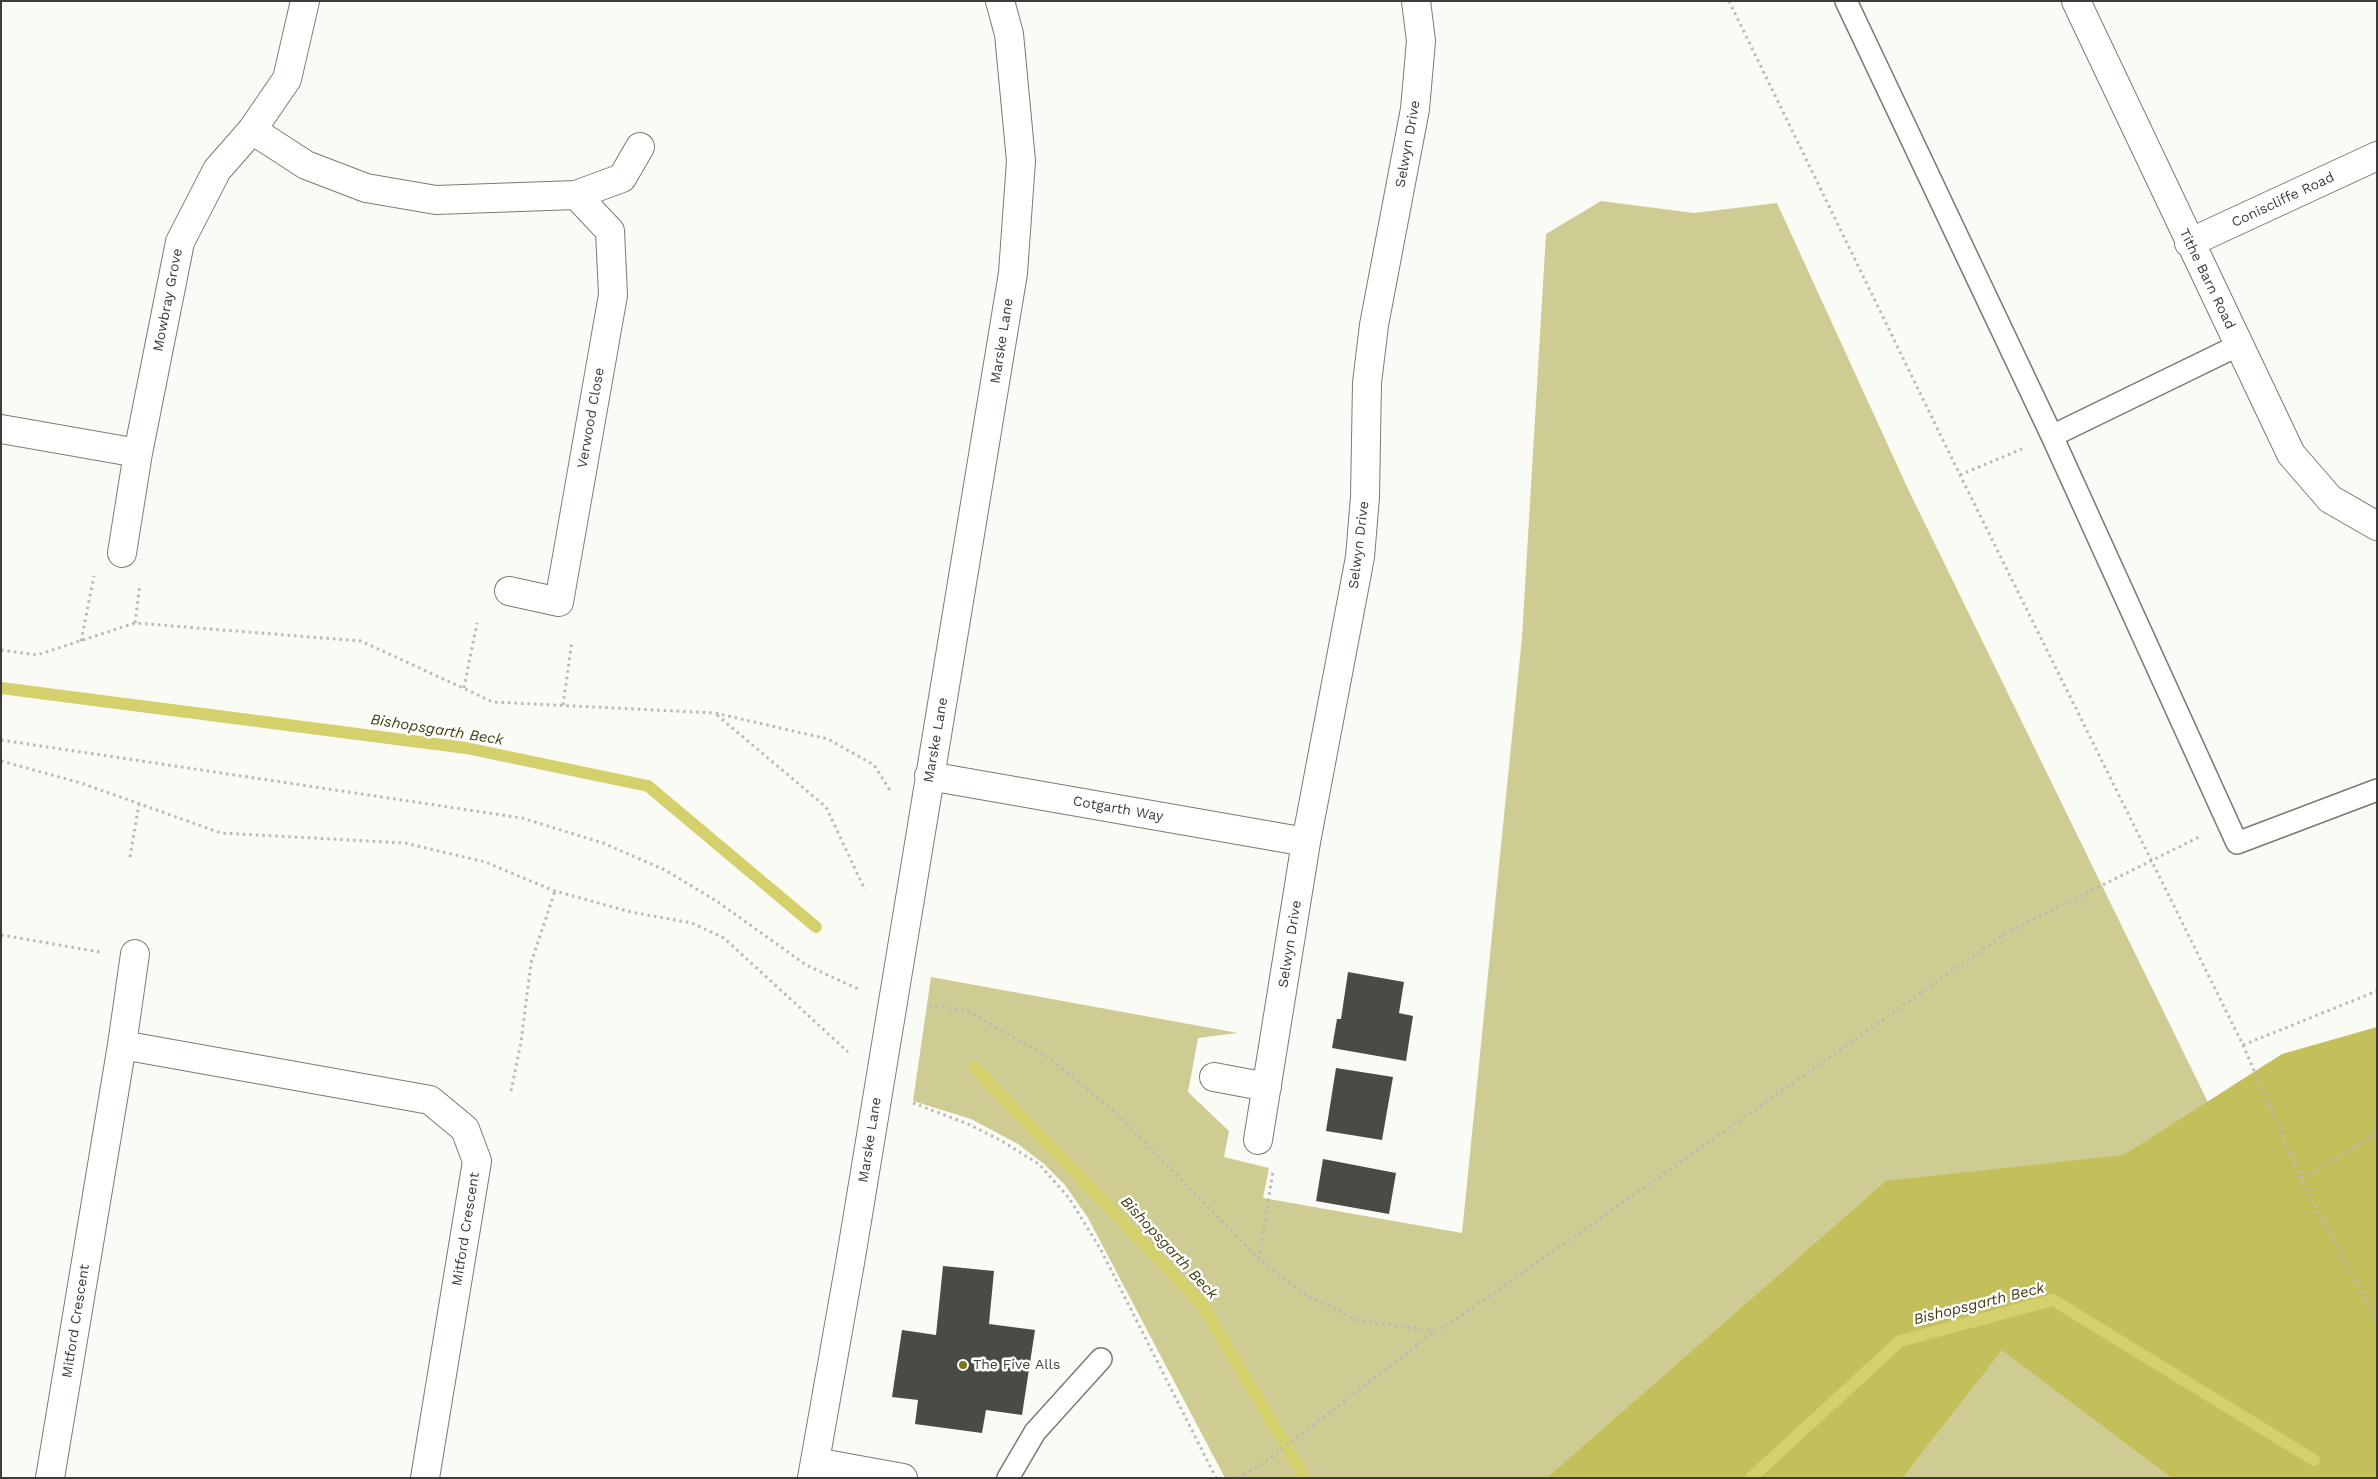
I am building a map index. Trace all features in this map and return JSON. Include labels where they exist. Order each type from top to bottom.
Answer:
[{"type":"street","name":"Mowbray Grove","points":[[122,553],[138,453],[180,242],[217,170],[252,130],[287,79],[305,1]]},
{"type":"street","name":"Marske Lane","points":[[814,1470],[1013,272],[1021,161],[1009,34],[1000,1]]},
{"type":"street","name":"Selwyn Drive","points":[[1258,1140],[1306,842],[1360,557],[1365,496],[1367,383],[1374,325],[1415,110],[1421,41],[1416,1]]},
{"type":"street","name":"Tithe Barn Road","points":[[2076,1],[2189,243],[2291,454],[2330,499],[2377,526]]},
{"type":"street","points":[[252,130],[306,166],[366,188],[436,200],[576,195],[622,178],[640,147]]},
{"type":"street","name":"Coniscliffe Road","points":[[2189,243],[2377,156]]},
{"type":"street","name":"Verwood Close","points":[[509,591],[559,602],[613,295],[610,231],[576,195]]},
{"type":"street","points":[[1,429],[138,453]]},
{"type":"street","name":"Cotgarth Way","points":[[930,776],[1306,842]]},
{"type":"street","name":"Mitford Crescent","points":[[50,1478],[122,1045],[135,954]]},
{"type":"street","name":"Mitford Crescent","points":[[122,1045],[430,1100],[465,1128],[477,1161],[425,1478]]},
{"type":"street","points":[[1214,1077],[1267,1086]]},
{"type":"street","points":[[814,1470],[903,1478]]},
{"type":"lane","points":[[1846,1],[2052,436],[2237,843],[2377,790]]},
{"type":"lane","points":[[2052,436],[2239,345]]},
{"type":"lane","points":[[1008,1478],[1035,1432],[1101,1359]]},
{"type":"path","points":[[1729,1],[1960,475],[2243,1045],[2301,1179],[2377,1321]]},
{"type":"path","points":[[1960,475],[2052,436]]},
{"type":"path","points":[[80,641],[96,569]]},
{"type":"path","points":[[464,688],[477,622]]},
{"type":"path","points":[[1,650],[38,655],[135,623],[361,641],[493,702],[715,714],[828,739],[874,765],[895,800]]},
{"type":"path","points":[[563,705],[572,641]]},
{"type":"path","points":[[715,714],[826,807],[865,890]]},
{"type":"path","points":[[1,740],[522,818],[603,843],[665,870],[718,902],[806,965],[864,992]]},
{"type":"path","points":[[1,761],[81,783],[221,833],[405,843],[486,862],[555,891],[632,912],[692,923],[724,938],[854,1057],[880,1077],[898,1098],[976,1128],[1039,1164],[1069,1198],[1101,1250],[1216,1478]]},
{"type":"path","points":[[130,857],[139,804]]},
{"type":"path","points":[[1238,1478],[1264,1463],[1435,1332],[1458,1318],[2006,933],[2228,822]]},
{"type":"path","points":[[511,1091],[521,1042],[531,963],[555,891]]},
{"type":"path","points":[[1,935],[103,953]]},
{"type":"path","points":[[2243,1045],[2377,991]]},
{"type":"path","points":[[922,1004],[968,1011],[1048,1057],[1118,1114],[1259,1259],[1301,1292],[1357,1320],[1435,1332]]},
{"type":"path","points":[[2301,1179],[2377,1133]]},
{"type":"path","points":[[1259,1259],[1274,1164]]},
{"type":"shaded area","points":[[1601,201],[1694,213],[1777,203],[1908,489],[2287,1264],[2377,1478],[1225,1478],[1088,1218],[1065,1185],[1044,1164],[1018,1144],[971,1119],[913,1101],[931,977],[1238,1033],[1198,1038],[1188,1092],[1229,1131],[1224,1157],[1269,1168],[1263,1198],[1462,1233],[1522,637],[1546,234]]},
{"type":"shaded area","points":[[2377,1027],[2377,1478],[2172,1478],[2002,1350],[1902,1478],[1547,1478],[1886,1181],[2124,1155],[2282,1054]]},
{"type":"building","points":[[1348,972],[1404,982],[1399,1013],[1413,1016],[1406,1061],[1332,1048],[1337,1019],[1341,1019]]},
{"type":"building","points":[[1336,1068],[1393,1077],[1382,1140],[1326,1131]]},
{"type":"building","points":[[1323,1159],[1396,1173],[1389,1214],[1316,1201]]},
{"type":"building","name":"The Five Alls","points":[[943,1266],[994,1271],[989,1324],[1035,1330],[1022,1415],[986,1410],[982,1433],[915,1424],[918,1400],[892,1397],[902,1330],[936,1335]]},
{"type":"waterway","name":"Bishopsgarth Beck","points":[[1,688],[466,748],[648,786],[816,927]]},
{"type":"waterway","name":"Bishopsgarth Beck","points":[[974,1067],[1201,1303],[1305,1478]]},
{"type":"waterway","name":"Bishopsgarth Beck","points":[[1751,1478],[1900,1341],[2053,1300],[2314,1460]]},
{"type":"place","name":"The Five Alls","points":[[963,1365]]}]
